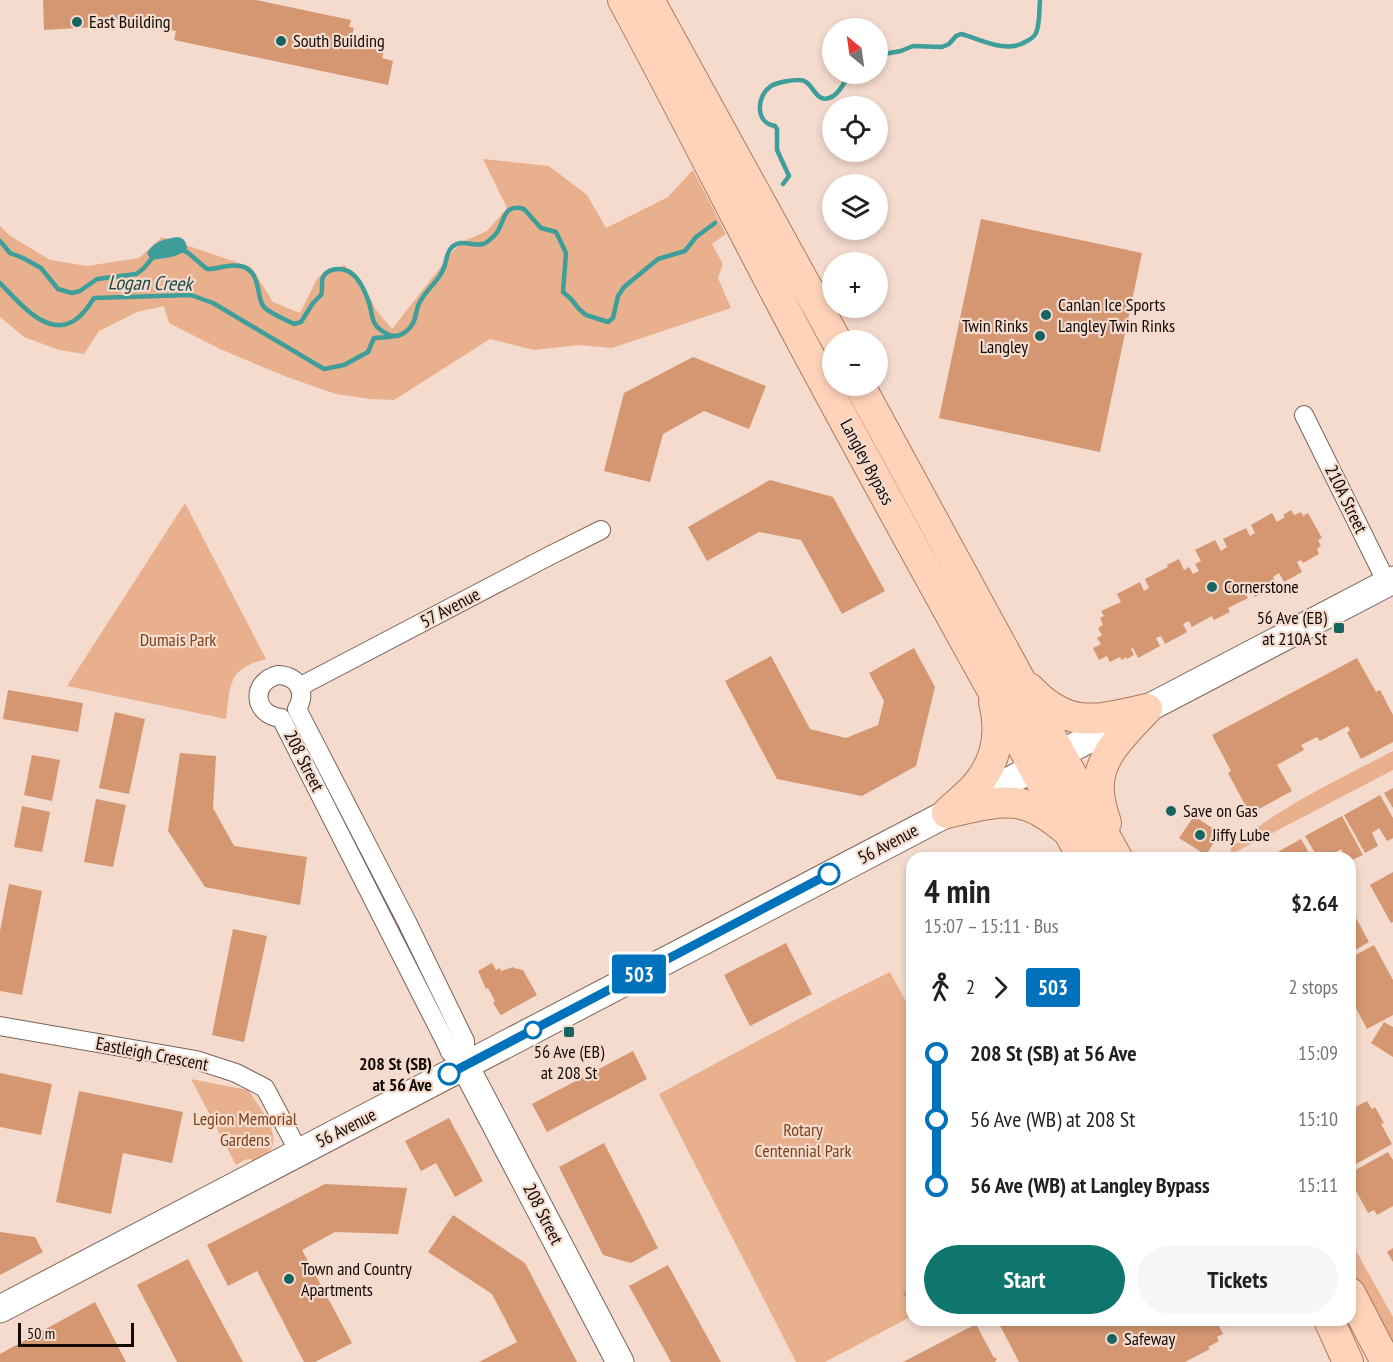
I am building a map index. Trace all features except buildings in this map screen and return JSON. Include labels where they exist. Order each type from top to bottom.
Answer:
[{"type":"main road","name":"Langley Bypass","points":[[623,0],[688,121],[728,203],[916,554],[1004,681],[1060,754],[1113,852]]},
{"type":"main road","points":[[649,0],[830,330]]},
{"type":"main road","name":"Langley Bypass","points":[[865,396],[1004,681],[1034,767],[1080,852]]},
{"type":"main road","name":"56 Avenue","points":[[0,1309],[1390,581]]},
{"type":"main road","points":[[947,813],[974,788],[984,775],[994,753],[1004,681],[1034,693],[1066,715],[1083,719],[1103,719],[1147,709]]},
{"type":"main road","points":[[1115,852],[1099,792],[1100,772],[1106,757],[1114,746],[1147,709]]},
{"type":"main road","points":[[947,813],[1011,803],[1025,805],[1048,816],[1068,832]]},
{"type":"main road","name":"208 Street","points":[[465,1066],[620,1362]]},
{"type":"main road","points":[[1356,1304],[1386,1362]]},
{"type":"main road","points":[[1332,1326],[1348,1362]]},
{"type":"street","name":"210A Street","points":[[1304,415],[1390,581]]},
{"type":"street","name":"57 Avenue","points":[[299,687],[601,530]]},
{"type":"street","name":"208 Street","points":[[278,675],[289,677],[299,687],[301,699],[297,709],[465,1041],[465,1066],[450,1052],[281,718],[271,716],[263,710],[258,696],[262,684],[271,677],[278,675]]},
{"type":"street","name":"Eastleigh Crescent","points":[[0,1026],[196,1060],[236,1073],[266,1088],[299,1152]]},
{"type":"green space","points":[[483,159],[549,166],[587,195],[606,228],[668,197],[693,170],[726,234],[712,244],[723,264],[718,278],[731,308],[612,348],[579,345],[534,350],[490,339],[394,400],[336,394],[287,377],[220,349],[169,323],[164,306],[137,312],[99,331],[84,354],[59,350],[24,337],[0,317],[0,226],[9,235],[50,260],[87,266],[139,258],[162,237],[251,267],[273,302],[300,313],[318,277],[344,265],[363,284],[376,310],[392,329],[454,250],[464,241],[487,231],[507,208]]},
{"type":"green space","name":"Dumais Park","points":[[185,503],[266,659],[244,668],[233,680],[226,719],[67,686]]},
{"type":"green space","points":[[1393,751],[1393,770],[1236,852],[1230,852],[1231,848],[1249,833],[1309,795]]},
{"type":"green space","name":"Rotary Centennial Park","points":[[890,972],[906,1002],[906,1319],[825,1362],[796,1362],[659,1094]]},
{"type":"green space","name":"Legion Memorial Gardens","points":[[191,1079],[248,1090],[273,1133],[270,1150],[259,1159],[247,1159],[236,1165]]},
{"type":"green space","points":[[1356,1251],[1393,1317],[1393,1342],[1356,1279]]},
{"type":"water","points":[[177,237],[185,242],[187,248],[184,251],[171,257],[151,260],[147,253],[156,243]]},
{"type":"waterway","name":"Logan Creek","points":[[888,53],[913,46],[942,47],[961,34],[1002,46],[1018,45],[1031,39],[1036,33],[1040,0]]},
{"type":"waterway","name":"Logan Creek","points":[[783,184],[789,176],[777,150],[777,129],[768,124],[761,115],[762,96],[771,86],[799,80],[807,83],[824,99],[833,96],[843,84]]},
{"type":"waterway","points":[[181,250],[187,252],[207,269],[231,265],[247,269],[255,279],[265,308],[294,324],[301,322],[321,295],[324,275],[332,270],[345,270],[354,275],[361,284],[376,326],[391,336],[398,336],[413,323],[420,301],[444,269],[452,247],[460,243],[479,245],[487,242],[498,232],[504,216],[511,209],[524,209],[541,228],[556,232],[566,253],[563,292],[586,315],[608,322],[613,318],[618,296],[624,287],[658,259],[685,251],[696,237],[715,223]]},
{"type":"waterway","points":[[0,241],[10,253],[41,268],[58,289],[72,293],[80,291],[97,279],[136,274],[154,256]]},
{"type":"waterway","name":"Logan Creek","points":[[0,283],[24,308],[54,325],[64,325],[75,320],[94,298],[191,295],[213,303],[324,369],[344,365],[368,352],[374,338],[390,337]]},
{"type":"bus line","name":"503","points":[[449,1074],[829,874]]},
{"type":"place","name":"East Building","points":[[77,22]]},
{"type":"place","name":"South Building","points":[[281,41]]},
{"type":"place","name":"Canlan Ice Sports Langley Twin Rinks","points":[[1046,315]]},
{"type":"place","name":"Twin Rinks Langley","points":[[1040,336]]},
{"type":"place","name":"Cornerstone","points":[[1212,587]]},
{"type":"place","name":"56 Ave (EB) at 210A St","points":[[1339,628]]},
{"type":"place","name":"Save on Gas","points":[[1171,811]]},
{"type":"place","name":"Jiffy Lube","points":[[1200,835]]},
{"type":"place","name":"56 Ave (EB) at 208 St","points":[[569,1032]]},
{"type":"place","name":"208 St (SB) at 56 Ave","points":[[449,1074]]},
{"type":"place","name":"Town and Country Apartments","points":[[289,1279]]},
{"type":"place","name":"Safeway","points":[[1112,1339]]}]
